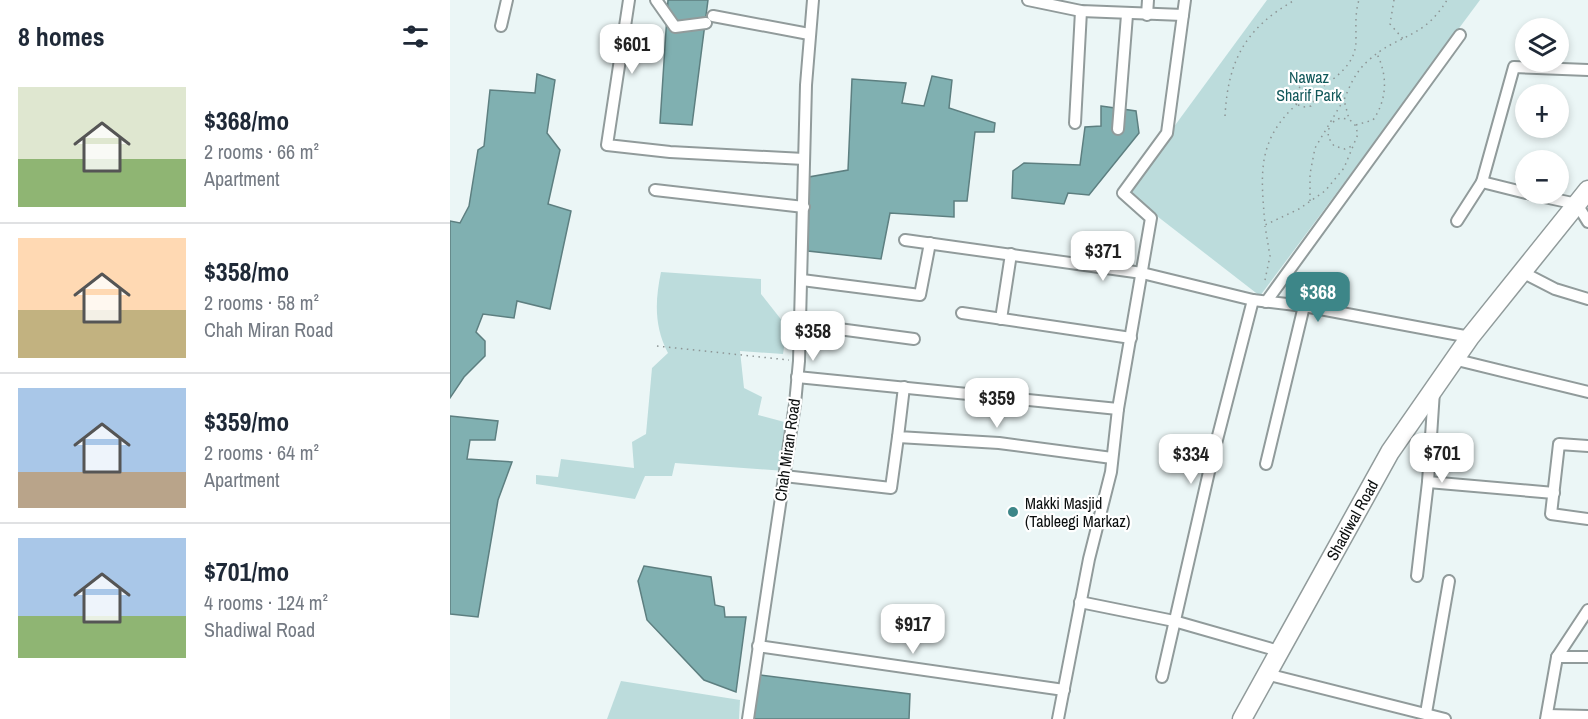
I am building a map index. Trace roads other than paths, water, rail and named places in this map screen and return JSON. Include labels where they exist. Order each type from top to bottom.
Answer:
[{"type":"main road","name":"Shadiwal Road","points":[[1242,719],[1390,452],[1470,337],[1582,197]]},
{"type":"street","points":[[501,26],[507,0]]},
{"type":"street","points":[[629,0],[608,145],[670,152],[804,159]]},
{"type":"street","points":[[656,0],[675,27],[710,19],[810,34]]},
{"type":"street","name":"Chah Miran Road","points":[[748,719],[799,361],[804,159],[813,0]]},
{"type":"street","points":[[1029,0],[1081,11],[1127,15],[1184,15]]},
{"type":"street","points":[[1147,15],[1148,0]]},
{"type":"street","points":[[1058,719],[1080,602],[1112,458],[1118,409],[1151,218],[1123,193],[1167,133],[1185,0]]},
{"type":"street","points":[[1075,123],[1081,11]]},
{"type":"street","points":[[1118,129],[1127,15]]},
{"type":"street","points":[[1266,302],[1460,35]]},
{"type":"street","points":[[1457,221],[1482,182],[1514,67],[1588,70]]},
{"type":"street","points":[[1482,182],[1515,190]]},
{"type":"street","points":[[655,190],[804,207]]},
{"type":"street","points":[[1582,197],[1588,222]]},
{"type":"street","points":[[905,240],[1142,273],[1254,300],[1304,306],[1470,337]]},
{"type":"street","points":[[802,280],[920,295],[930,243]]},
{"type":"street","points":[[1001,319],[1011,254]]},
{"type":"street","points":[[1522,272],[1555,289],[1588,299]]},
{"type":"street","points":[[1162,677],[1254,300]]},
{"type":"street","points":[[1266,464],[1304,306]]},
{"type":"street","points":[[962,313],[1131,338]]},
{"type":"street","points":[[801,324],[914,339]]},
{"type":"street","points":[[1454,359],[1588,392]]},
{"type":"street","points":[[797,377],[1118,409]]},
{"type":"street","points":[[784,476],[891,488],[904,387]]},
{"type":"street","points":[[1417,576],[1428,482],[1434,388]]},
{"type":"street","points":[[897,438],[999,443],[1112,458]]},
{"type":"street","points":[[1588,446],[1559,444],[1551,514],[1588,519]]},
{"type":"street","points":[[1428,482],[1554,493]]},
{"type":"street","points":[[1428,716],[1449,581]]},
{"type":"street","points":[[1080,602],[1174,621],[1279,651]]},
{"type":"street","points":[[1588,610],[1557,657],[1547,717],[1588,716]]},
{"type":"street","points":[[758,646],[1064,690]]},
{"type":"street","points":[[1557,657],[1588,657]]},
{"type":"street","points":[[1266,674],[1445,719]]},
{"type":"place","name":"Makki Masjid (Tableegi Markaz)","points":[[1013,512]]},
{"type":"park label","name":"Nawaz Sharif Park","points":[[1309,86]]}]
